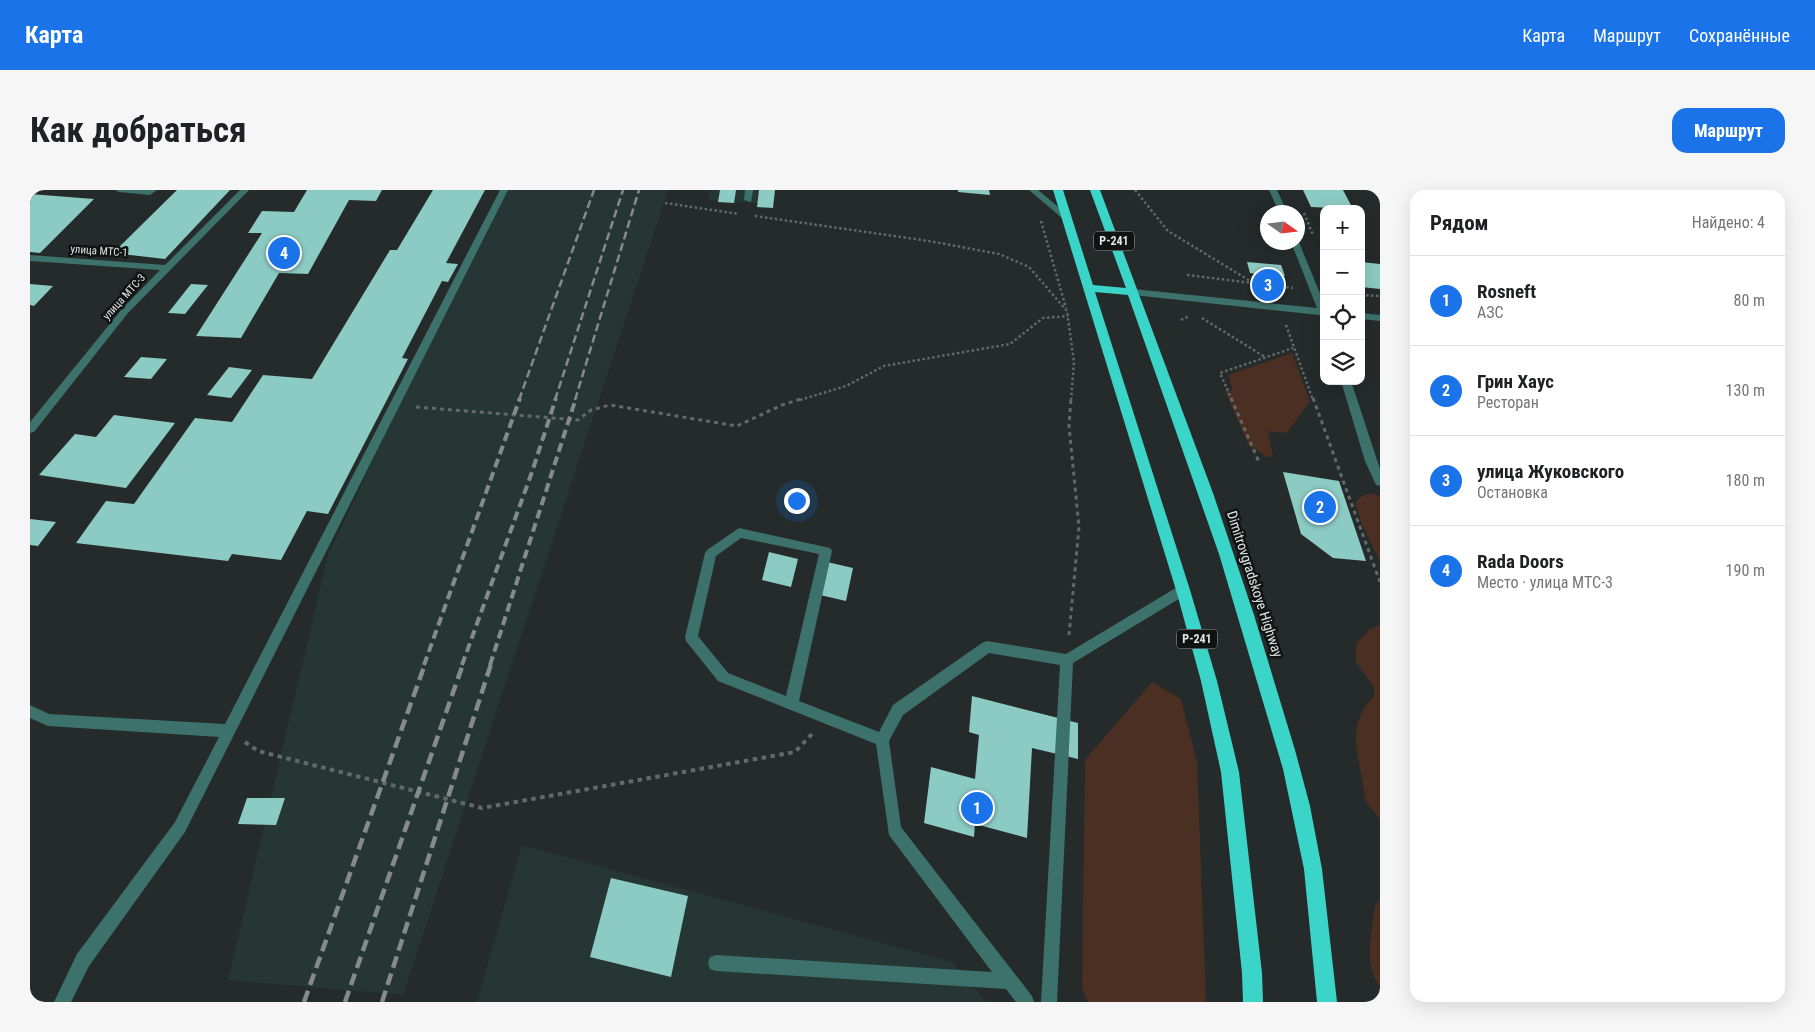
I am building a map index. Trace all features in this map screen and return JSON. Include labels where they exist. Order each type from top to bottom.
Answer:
[{"type":"highway","name":"Р-241","points":[[1058,190],[1183,590],[1209,681],[1230,772],[1252,973],[1253,1002]]},
{"type":"highway","name":"Dimitrovgradskoye Highway","points":[[1095,190],[1201,478],[1246,610],[1292,768],[1318,891],[1327,1002]]},
{"type":"highway","points":[[1089,288],[1133,292]]},
{"type":"street","points":[[119,190],[150,193],[153,190]]},
{"type":"street","name":"улица МТС-3","points":[[30,429],[125,311],[245,190]]},
{"type":"street","points":[[62,1002],[83,960],[180,827],[504,190]]},
{"type":"street","points":[[748,200],[750,190]]},
{"type":"street","points":[[1033,190],[1065,216]]},
{"type":"street","points":[[1273,190],[1279,205]]},
{"type":"street","points":[[1298,250],[1320,305]]},
{"type":"street","name":"улица МТС-1","points":[[30,258],[167,268]]},
{"type":"street","points":[[1133,292],[1320,313]]},
{"type":"street","points":[[1365,316],[1380,318]]},
{"type":"street","points":[[1348,385],[1376,461],[1380,482]]},
{"type":"street","points":[[791,704],[826,551],[739,532],[711,553],[691,637],[723,677],[791,704],[827,718],[882,740]]},
{"type":"street","points":[[1026,1002],[894,830],[882,740],[898,710],[987,647],[1067,660],[1183,590]]},
{"type":"street","points":[[1049,1002],[1067,660]]},
{"type":"street","points":[[30,711],[48,720],[229,732]]},
{"type":"street","points":[[716,963],[1009,980]]},
{"type":"path","points":[[1135,190],[1168,231],[1255,284]]},
{"type":"path","points":[[665,203],[744,214]]},
{"type":"path","points":[[753,216],[929,241],[999,254],[1029,267],[1067,311]]},
{"type":"path","points":[[1041,218],[1067,311],[1074,362],[1068,426],[1080,527],[1067,660]]},
{"type":"path","points":[[1187,275],[1314,290]]},
{"type":"path","points":[[1365,294],[1380,296]]},
{"type":"path","points":[[1195,314],[1265,357]]},
{"type":"path","points":[[395,405],[578,420],[591,410],[610,405],[738,426],[782,405],[846,386],[884,366],[1010,344],[1043,318],[1068,316]]},
{"type":"path","points":[[1285,322],[1292,348],[1380,582]]},
{"type":"path","points":[[1259,462],[1220,373],[1292,348]]},
{"type":"path","points":[[229,732],[258,751],[482,808],[795,752],[827,718]]},
{"type":"shaded area","points":[[501,190],[668,190],[403,995],[228,980],[328,555]]},
{"type":"shaded area","points":[[710,190],[773,190],[771,204],[708,200]]},
{"type":"shaded area","points":[[1292,353],[1310,401],[1287,433],[1268,431],[1273,457],[1267,457],[1249,446],[1225,391],[1233,391],[1228,375]]},
{"type":"shaded area","points":[[1372,493],[1380,496],[1380,561],[1362,525],[1355,503],[1362,496]]},
{"type":"shaded area","points":[[1380,625],[1380,820],[1366,801],[1357,752],[1356,732],[1358,723],[1366,705],[1374,696],[1374,688],[1356,662],[1356,644],[1369,630]]},
{"type":"shaded area","points":[[1152,682],[1181,699],[1197,762],[1206,1002],[1088,1002],[1082,989],[1085,760]]},
{"type":"shaded area","points":[[522,845],[952,962],[987,1002],[477,1002]]},
{"type":"shaded area","points":[[1380,899],[1380,987],[1372,968],[1370,948],[1375,906]]},
{"type":"building","points":[[177,190],[230,190],[165,259],[113,253]]},
{"type":"building","points":[[307,190],[382,190],[376,201],[349,200],[308,274],[279,273],[241,338],[196,336],[262,233],[248,233],[262,211],[294,212]]},
{"type":"building","points":[[433,190],[485,190],[446,263],[458,264],[448,282],[442,281],[402,358],[408,359],[328,514],[307,511],[281,560],[232,554],[228,561],[76,543],[106,501],[134,504],[195,418],[232,422],[263,375],[312,379],[390,250],[397,250]]},
{"type":"building","points":[[720,190],[736,190],[734,203],[718,202]]},
{"type":"building","points":[[759,190],[775,190],[773,208],[757,207]]},
{"type":"building","points":[[958,190],[989,190],[990,195],[958,192]]},
{"type":"building","points":[[1303,190],[1343,190],[1351,205],[1320,205],[1320,207],[1311,207]]},
{"type":"building","points":[[30,194],[94,199],[40,253],[30,252]]},
{"type":"building","points":[[1247,262],[1281,265],[1285,276],[1281,276],[1282,278],[1250,273]]},
{"type":"building","points":[[1365,262],[1380,264],[1380,289],[1365,287]]},
{"type":"building","points":[[30,284],[53,286],[34,306],[30,305]]},
{"type":"building","points":[[191,284],[208,285],[185,314],[168,313]]},
{"type":"building","points":[[141,357],[167,359],[151,379],[124,377]]},
{"type":"building","points":[[229,367],[252,370],[231,398],[207,395]]},
{"type":"building","points":[[114,415],[175,423],[126,488],[39,475],[75,434],[96,437]]},
{"type":"building","points":[[1283,472],[1339,481],[1366,561],[1333,558],[1301,534]]},
{"type":"building","points":[[30,519],[56,522],[38,546],[30,545]]},
{"type":"building","points":[[769,552],[798,559],[791,587],[762,580]]},
{"type":"building","points":[[827,562],[853,568],[846,601],[820,595]]},
{"type":"building","points":[[972,696],[1078,723],[1078,759],[1032,748],[1027,838],[975,824],[974,837],[924,823],[931,767],[975,779],[979,735],[969,732]]},
{"type":"building","points":[[247,798],[285,798],[276,825],[238,824]]},
{"type":"building","points":[[611,878],[688,896],[671,977],[590,957]]},
{"type":"railway","points":[[519,400],[594,190]]},
{"type":"railway","points":[[555,400],[623,190]]},
{"type":"railway","points":[[575,400],[639,190]]},
{"type":"railway","points":[[424,665],[520,398]]},
{"type":"railway","points":[[462,665],[532,472],[556,398]]},
{"type":"railway","points":[[490,665],[576,398]]},
{"type":"railway","points":[[304,1002],[425,664]]},
{"type":"railway","points":[[345,1002],[463,664]]},
{"type":"railway","points":[[382,1002],[491,664]]},
{"type":"place","name":"Rada Doors","points":[[284,253]]},
{"type":"place","name":"улица Жуковского","points":[[1268,285]]},
{"type":"place","name":"Грин Хаус","points":[[1320,507]]},
{"type":"place","name":"Rosneft","points":[[977,808]]}]
